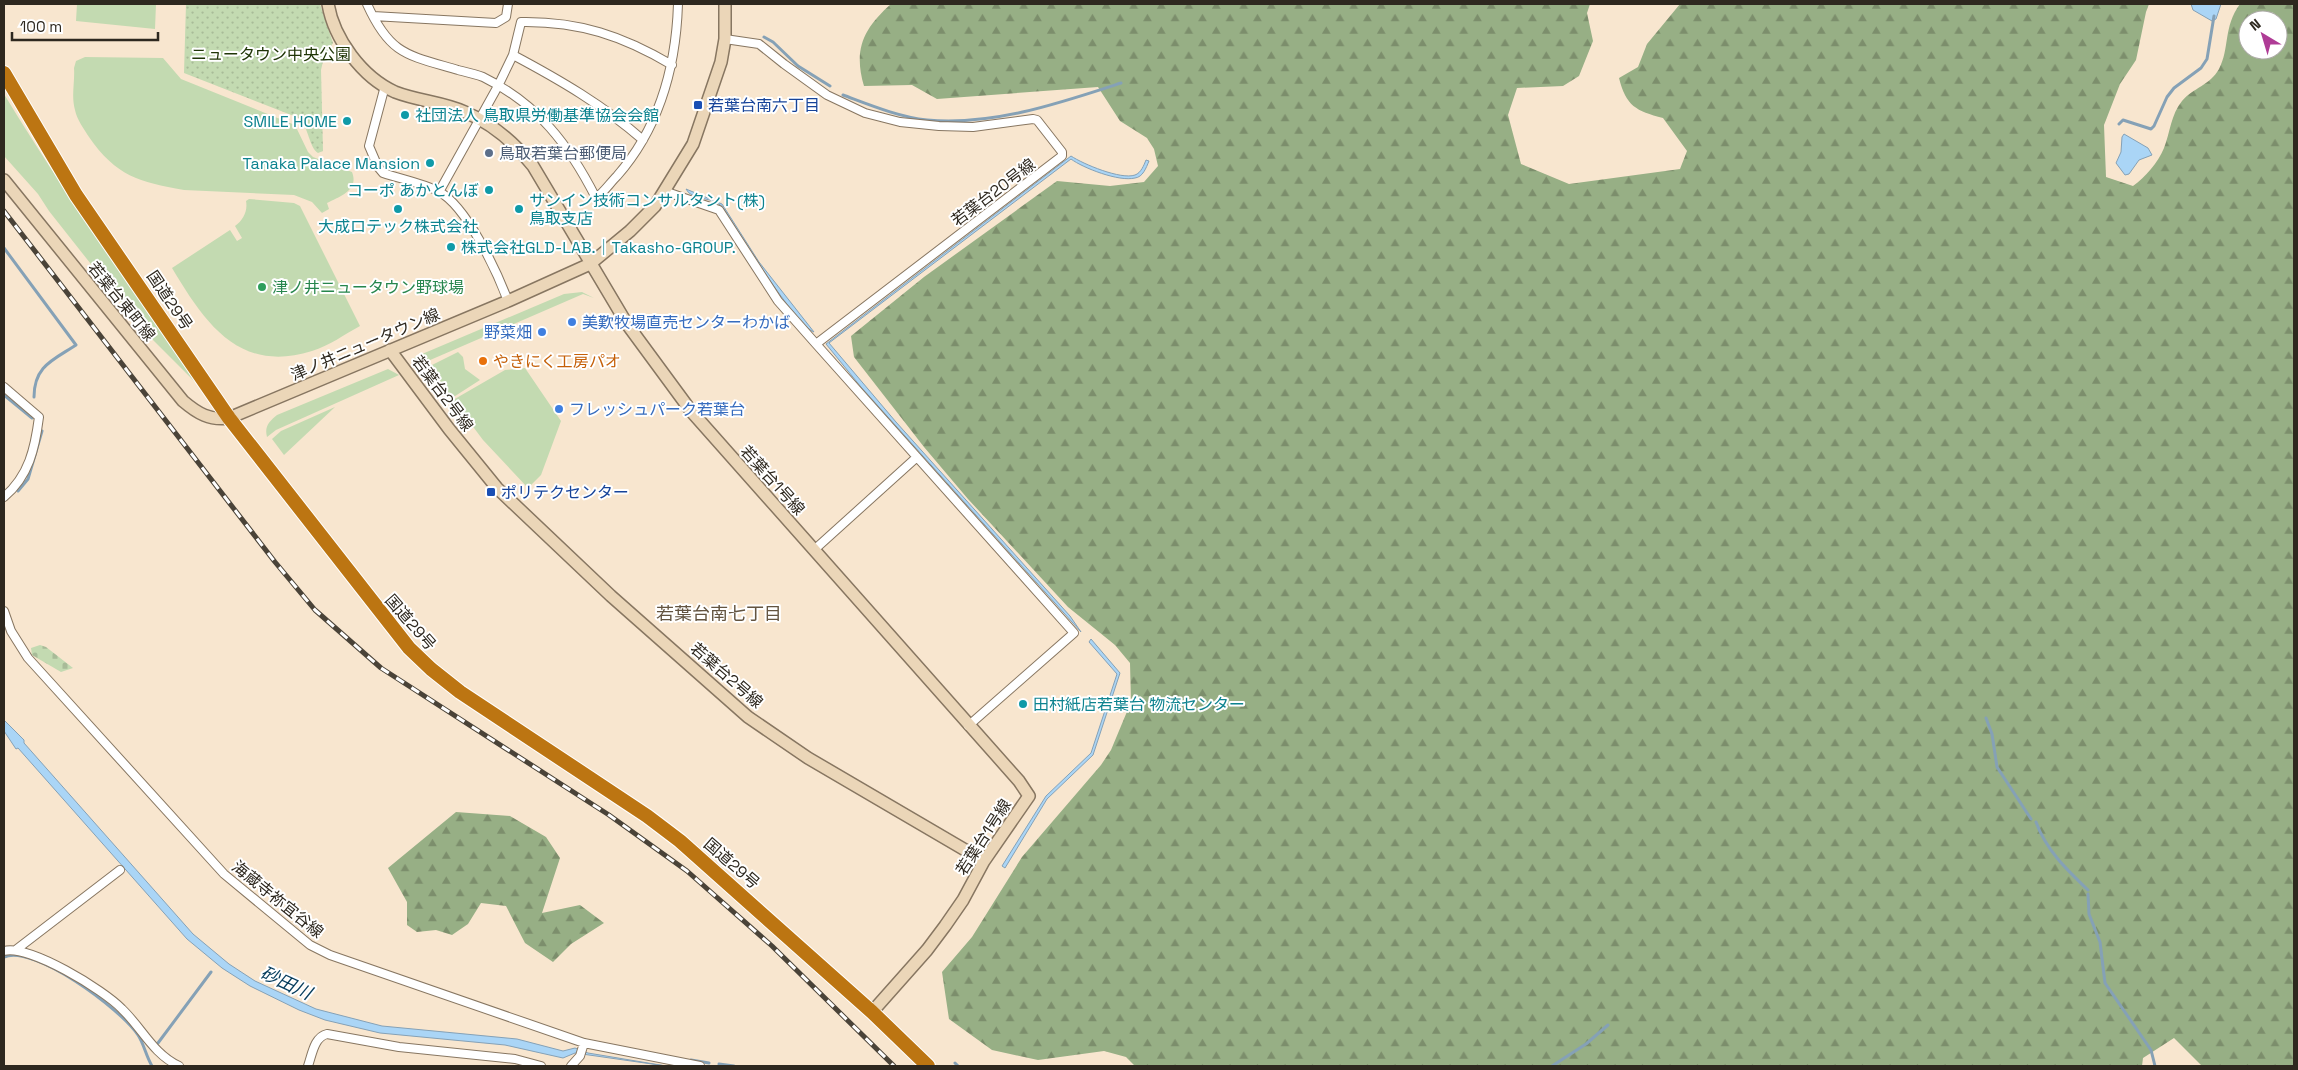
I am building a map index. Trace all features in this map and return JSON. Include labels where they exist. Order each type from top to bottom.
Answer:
[{"type":"highway","name":"国道29号","points":[[4,73],[76,195],[229,418],[384,619],[430,669],[482,708],[647,816],[680,841],[872,1012],[928,1066]]},
{"type":"street","name":"若葉台1号線","points":[[328,4],[338,35],[346,48],[372,76],[385,86],[402,94],[464,111],[496,129],[516,145],[533,166],[627,324],[691,411],[1019,782],[1029,796],[984,861],[964,900],[927,950],[872,1012]]},
{"type":"street","points":[[368,4],[382,34],[406,54],[482,77],[531,108],[552,127],[596,198],[627,164],[642,140],[667,88],[677,35],[678,4]]},
{"type":"street","points":[[373,16],[496,23],[506,16],[508,4]]},
{"type":"street","name":"津ノ井ニュータウン線","points":[[229,418],[508,301],[590,264],[630,231],[655,206],[693,144],[718,71],[725,39],[725,4]]},
{"type":"street","points":[[439,192],[498,86],[513,55],[521,22],[548,22],[582,26],[640,46],[672,65]]},
{"type":"street","name":"若葉台20号線","points":[[725,39],[759,44],[827,95],[865,113],[900,122],[939,126],[973,127],[1033,118],[1037,120],[1062,152],[1062,156],[1057,161],[816,344]]},
{"type":"street","points":[[513,55],[571,86],[620,121],[642,140]]},
{"type":"street","points":[[385,86],[369,146],[372,157],[383,173],[439,192],[450,200],[471,227],[497,272],[508,301]]},
{"type":"street","name":"若葉台東町線","points":[[4,180],[182,401],[194,411],[207,417],[229,418]]},
{"type":"street","points":[[664,191],[719,210],[778,301],[1074,633],[968,726]]},
{"type":"street","name":"若葉台2号線","points":[[390,350],[496,488],[611,596],[748,717],[808,758],[984,861]]},
{"type":"street","points":[[4,387],[40,417],[32,455],[26,472],[16,487],[4,497]]},
{"type":"street","points":[[814,550],[917,457]]},
{"type":"street","name":"海蔵寺祢宜谷線","points":[[4,611],[6,627],[28,658],[224,874],[310,945],[339,958],[584,1043],[700,1066]]},
{"type":"street","points":[[4,951],[17,949],[120,870]]},
{"type":"street","points":[[17,949],[70,973],[109,997],[124,1010],[144,1037],[168,1061],[179,1066]]},
{"type":"street","points":[[308,1066],[316,1041],[322,1035],[327,1034],[399,1047],[506,1057],[542,1066]]},
{"type":"street","points":[[571,1066],[580,1056],[584,1043]]},
{"type":"green space","points":[[77,4],[156,4],[155,29],[76,21]]},
{"type":"green space","name":"ニュータウン中央公園","points":[[186,4],[320,4],[333,43],[324,57],[321,70],[323,151],[318,153],[315,150],[299,118],[184,73]]},
{"type":"green space","points":[[891,4],[1590,4],[1587,13],[1593,41],[1579,76],[1563,86],[1517,88],[1508,115],[1521,164],[1569,184],[1680,169],[1687,151],[1663,118],[1639,110],[1629,101],[1619,78],[1638,67],[1647,44],[1680,4],[2149,4],[2136,60],[2120,84],[2104,125],[2106,177],[2133,186],[2158,159],[2164,148],[2178,106],[2186,97],[2211,79],[2219,69],[2225,53],[2231,21],[2240,4],[2294,4],[2294,1066],[2202,1066],[2174,1038],[2143,1058],[2142,1066],[1135,1066],[1126,1057],[1104,1051],[1038,1060],[992,1050],[949,1019],[942,972],[972,937],[1022,857],[1101,765],[1111,750],[1131,702],[1130,663],[1115,645],[1068,607],[968,499],[924,447],[854,357],[851,336],[924,277],[1057,181],[1110,186],[1144,182],[1158,166],[1154,149],[1147,138],[1120,121],[1098,87],[937,99],[912,85],[864,86],[860,61],[861,50],[863,40],[874,22]]},
{"type":"green space","points":[[85,57],[163,58],[181,79],[295,125],[308,152],[313,157],[352,172],[354,178],[351,188],[338,198],[327,203],[329,209],[322,213],[312,202],[294,195],[184,190],[154,184],[130,175],[109,161],[89,137],[77,117],[73,100],[74,68],[76,61]]},
{"type":"green space","points":[[4,94],[75,205],[200,387],[143,330],[49,211],[38,194],[4,156]]},
{"type":"green space","name":"津ノ井ニュータウン野球場","points":[[249,199],[294,203],[300,206],[360,326],[318,349],[286,356],[264,355],[244,349],[227,339],[212,324],[184,288],[172,268],[230,230],[237,241],[242,238],[235,226],[244,215],[246,201]]},
{"type":"green space","points":[[582,292],[594,298],[583,294],[414,367],[412,363],[415,357],[564,294]]},
{"type":"green space","points":[[458,352],[463,357],[465,369],[480,380],[452,398],[430,366]]},
{"type":"green space","points":[[525,368],[561,421],[541,475],[528,488],[483,440],[453,400],[505,370]]},
{"type":"green space","points":[[388,369],[399,375],[276,430],[267,437],[267,427],[277,415]]},
{"type":"green space","points":[[335,407],[284,455],[272,439],[281,431]]},
{"type":"green space","points":[[40,645],[46,647],[73,668],[61,672],[32,655],[31,648]]},
{"type":"green space","points":[[456,812],[510,816],[546,837],[560,858],[542,913],[580,905],[604,923],[571,944],[553,962],[525,943],[506,906],[481,903],[468,924],[452,935],[436,930],[417,932],[407,925],[407,902],[388,868]]},
{"type":"water","points":[[2191,4],[2221,4],[2216,19],[2212,21],[2193,10]]},
{"type":"water","points":[[2124,134],[2148,148],[2152,155],[2139,160],[2129,174],[2125,175],[2116,163],[2121,152]]},
{"type":"water","points":[[1071,156],[1102,170],[1129,176],[1139,173],[1146,160],[1149,161],[1140,176],[1128,179],[1102,173],[1071,159],[829,343],[896,422],[1070,616],[1081,632],[861,387],[826,344]]},
{"type":"water","points":[[686,189],[722,204],[759,262],[814,332],[805,326],[781,296],[724,209],[715,202],[689,193]]},
{"type":"water","points":[[1091,639],[1120,673],[1093,755],[1047,799],[1005,868],[1002,866],[1046,796],[1091,753],[1117,674],[1089,642]]},
{"type":"water","points":[[4,720],[24,740],[24,743],[193,934],[229,964],[255,981],[316,1009],[382,1026],[517,1039],[563,1051],[575,1048],[588,1053],[666,1066],[575,1053],[563,1058],[505,1045],[380,1033],[325,1020],[299,1010],[250,986],[222,968],[187,939],[18,748],[16,749],[4,731]]},
{"type":"waterway","points":[[2119,124],[2123,120],[2151,129],[2154,126],[2167,97],[2174,88],[2201,68],[2207,59],[2214,16]]},
{"type":"waterway","points":[[764,37],[773,42],[798,66],[830,86]]},
{"type":"waterway","points":[[843,95],[885,110],[927,120],[977,120],[1050,105],[1121,83]]},
{"type":"waterway","points":[[4,248],[76,345],[46,365],[41,371],[37,378],[34,397]]},
{"type":"waterway","points":[[4,395],[32,418]]},
{"type":"waterway","points":[[18,491],[28,479],[42,431]]},
{"type":"waterway","points":[[1986,718],[1992,734],[1997,767],[2031,819]]},
{"type":"waterway","points":[[2036,822],[2051,851],[2088,890]]},
{"type":"waterway","points":[[2088,894],[2089,914],[2100,942],[2105,983],[2151,1050],[2155,1066]]},
{"type":"waterway","points":[[4,957],[18,956],[35,960],[76,981],[96,995],[129,1024],[138,1035],[152,1066]]},
{"type":"waterway","points":[[158,1043],[211,972]]},
{"type":"waterway","points":[[1552,1066],[1586,1044],[1608,1025]]},
{"type":"waterway","name":"砂田川","points":[[691,1060],[709,1063]]},
{"type":"waterway","name":"砂田川","points":[[955,1063],[958,1066]]},
{"type":"waterway","name":"砂田川","points":[[719,1064],[734,1066]]},
{"type":"railway","points":[[4,211],[275,562],[315,610],[381,668],[609,815],[687,871],[772,946],[894,1066]]},
{"type":"place","name":"若葉台南六丁目","points":[[698,105]]},
{"type":"place","name":"社団法人 鳥取県労働基準協会会館","points":[[405,115]]},
{"type":"place","name":"SMILE HOME","points":[[347,121]]},
{"type":"place","name":"鳥取若葉台郵便局","points":[[489,153]]},
{"type":"place","name":"Tanaka Palace Mansion","points":[[430,163]]},
{"type":"place","name":"コーポ あかとんぼ","points":[[489,190]]},
{"type":"place","name":"大成ロテック株式会社","points":[[398,209]]},
{"type":"place","name":"サンイン技術コンサルタント(株) 鳥取支店","points":[[519,209]]},
{"type":"place","name":"株式会社GLD-LAB.｜Takasho-GROUP.","points":[[451,247]]},
{"type":"place","name":"津ノ井ニュータウン野球場","points":[[262,287]]},
{"type":"place","name":"美歎牧場直売センターわかば","points":[[572,322]]},
{"type":"place","name":"野菜畑","points":[[542,332]]},
{"type":"place","name":"やきにく工房パオ","points":[[483,361]]},
{"type":"place","name":"フレッシュパーク若葉台","points":[[559,409]]},
{"type":"place","name":"ポリテクセンター","points":[[491,492]]},
{"type":"place","name":"田村紙店若葉台 物流センター","points":[[1023,704]]},
{"type":"district","name":"若葉台南七丁目","points":[[719,614]]}]
